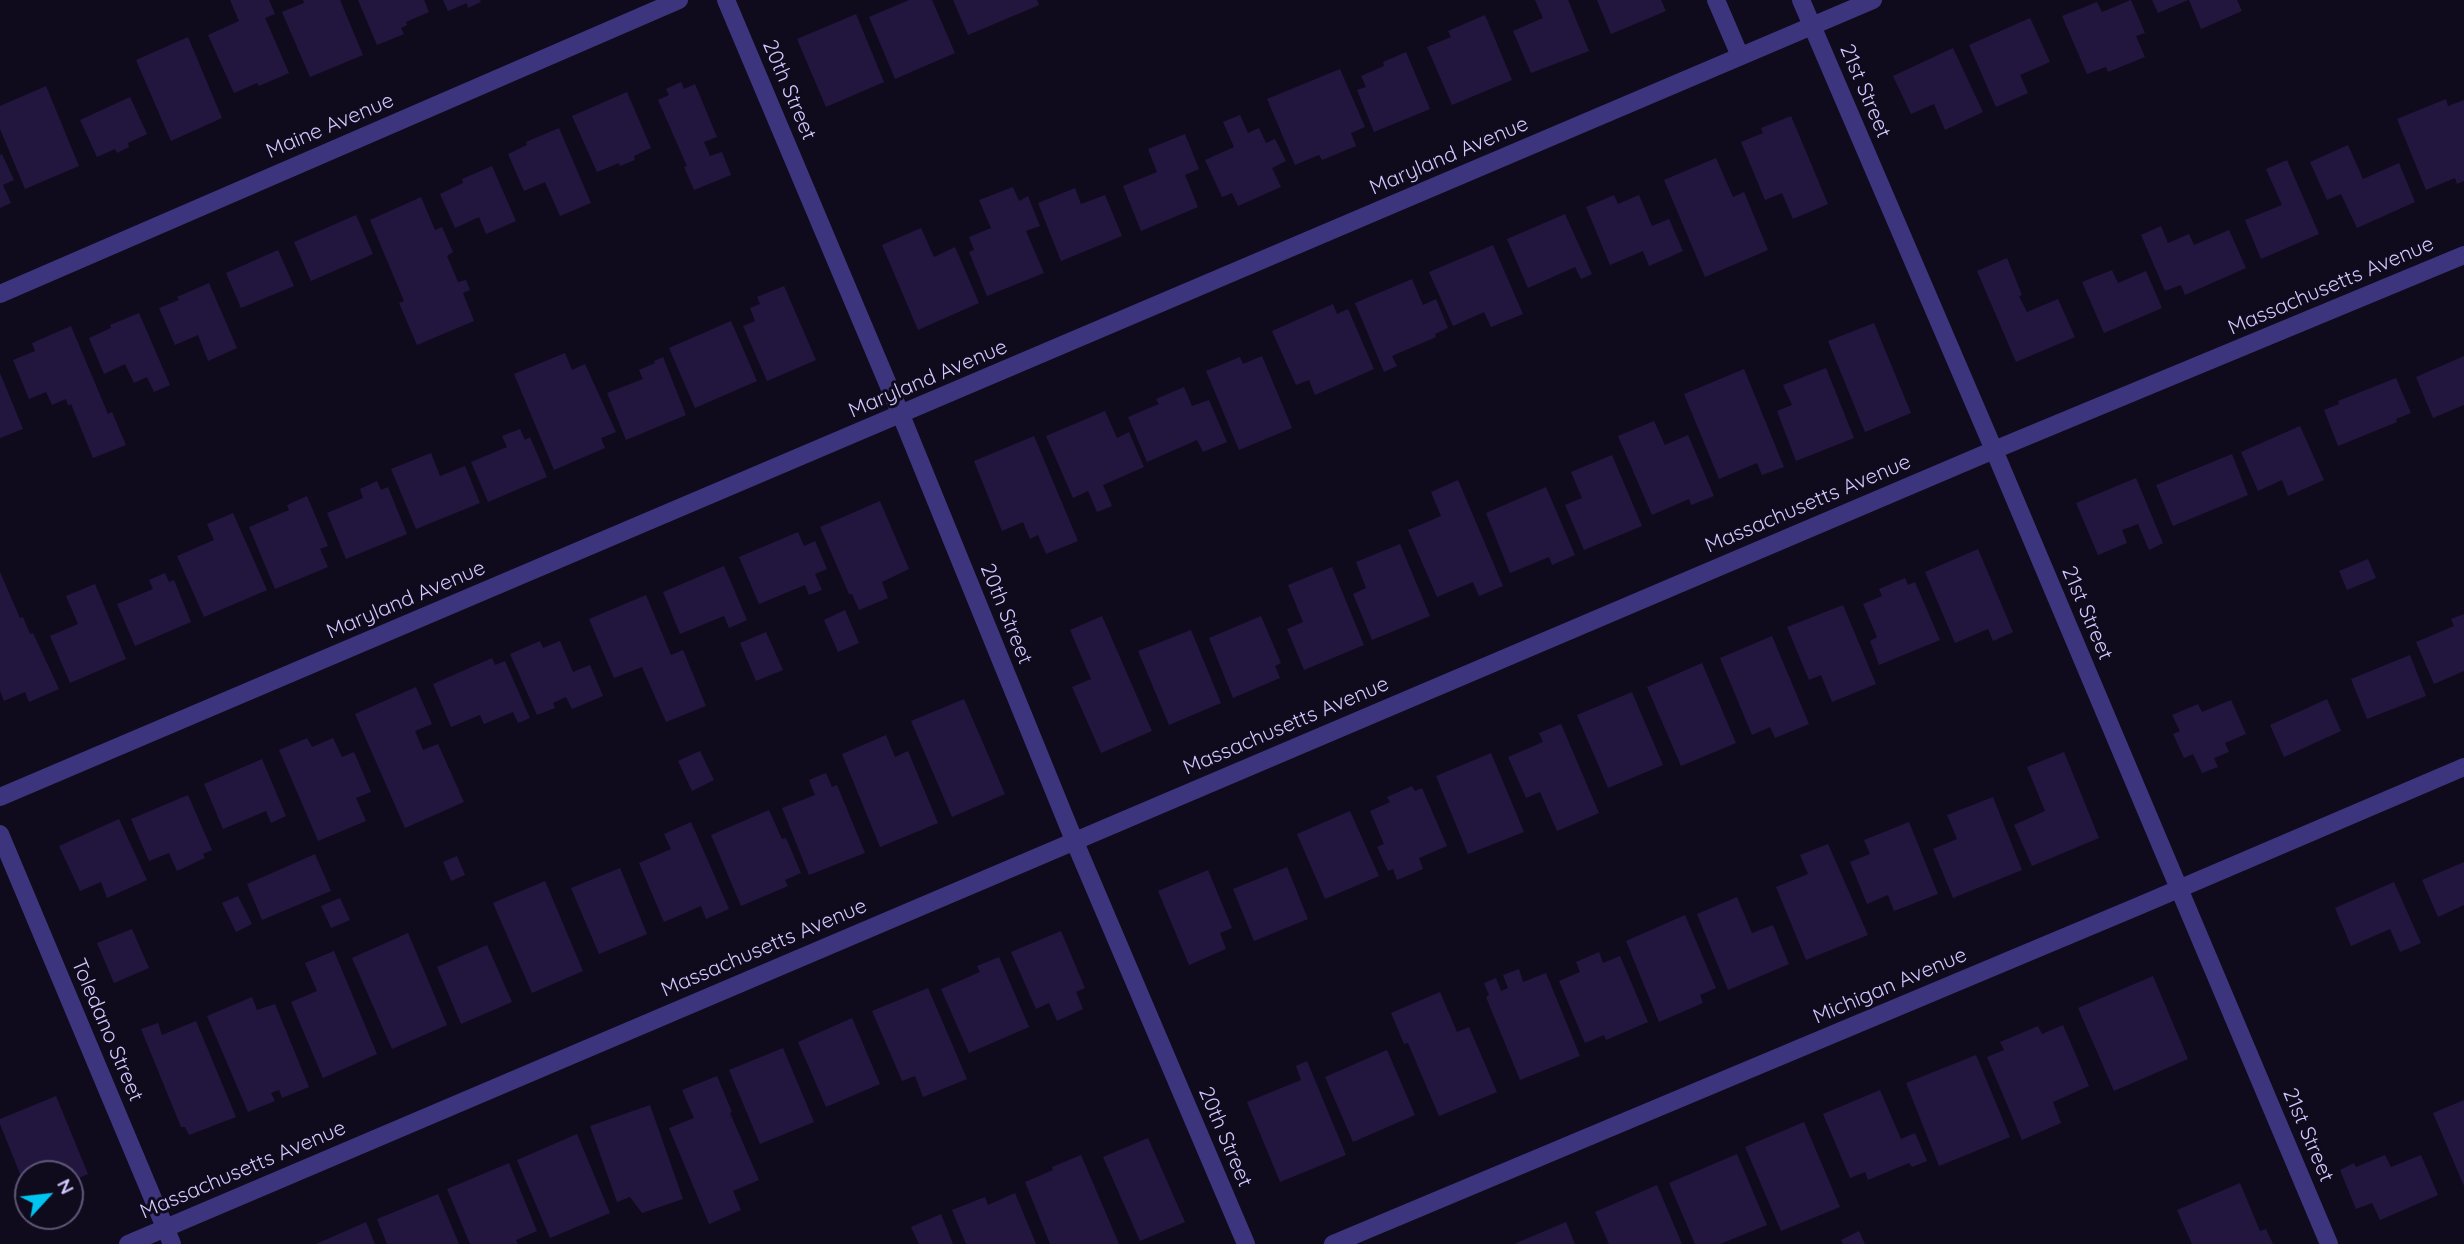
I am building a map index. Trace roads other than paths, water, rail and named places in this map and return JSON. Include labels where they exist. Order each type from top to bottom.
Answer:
[{"type":"street","name":"Maine Avenue","points":[[0,294],[679,0]]},
{"type":"street","name":"20th Street","points":[[726,0],[901,415],[1074,840],[1245,1244]]},
{"type":"street","points":[[1716,0],[1740,56]]},
{"type":"street","name":"21st Street","points":[[1801,0],[2329,1244]]},
{"type":"street","name":"Maryland Avenue","points":[[0,797],[1873,0]]},
{"type":"street","name":"Massachusetts Avenue","points":[[128,1244],[169,1236],[1074,840],[1994,450],[2464,255]]},
{"type":"street","name":"Michigan Avenue","points":[[1333,1244],[2464,767]]},
{"type":"street","name":"Toledano Street","points":[[0,834],[169,1236]]}]
